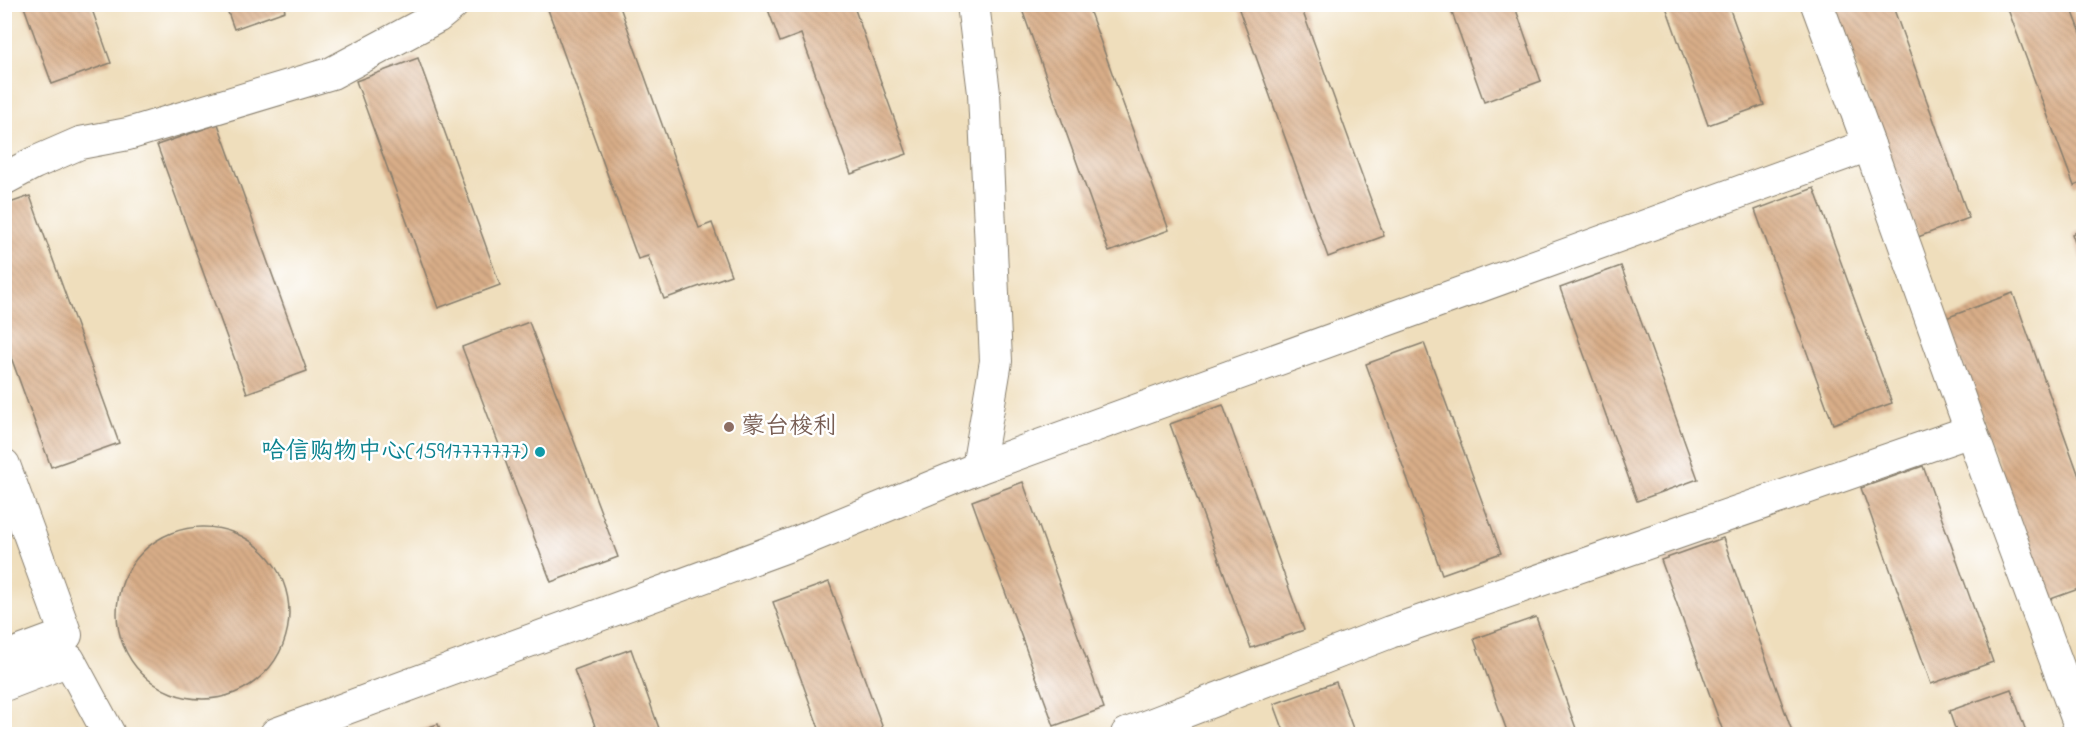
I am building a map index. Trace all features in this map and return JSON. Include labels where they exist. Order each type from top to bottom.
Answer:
[{"type":"street","points":[[4,179],[80,143],[128,134],[332,73],[437,17],[453,4]]},
{"type":"street","points":[[973,4],[984,93],[996,361],[978,468]]},
{"type":"street","points":[[1817,4],[2083,735]]},
{"type":"street","points":[[276,735],[798,542],[978,468],[1869,145]]},
{"type":"street","points":[[1127,735],[1390,632],[1971,431]]},
{"type":"street","points":[[4,465],[66,635],[4,658]]},
{"type":"street","points":[[4,685],[69,660],[109,735]]},
{"type":"building","points":[[23,4],[90,4],[111,63],[52,84]]},
{"type":"building","points":[[225,4],[283,4],[285,11],[234,29]]},
{"type":"building","points":[[546,4],[619,4],[699,228],[712,223],[731,275],[664,299],[648,256],[638,259]]},
{"type":"building","points":[[766,4],[836,4],[837,9],[853,4],[907,154],[851,174],[801,34],[780,42]]},
{"type":"building","points":[[1020,4],[1087,4],[1169,230],[1109,252]]},
{"type":"building","points":[[1237,4],[1300,4],[1384,236],[1328,257]]},
{"type":"building","points":[[1449,4],[1514,4],[1541,81],[1484,102]]},
{"type":"building","points":[[1665,4],[1728,4],[1764,105],[1708,125]]},
{"type":"building","points":[[1834,4],[1892,4],[1969,218],[1918,237]]},
{"type":"building","points":[[2006,4],[2070,4],[2084,41],[2084,182],[2074,186]]},
{"type":"building","points":[[418,58],[500,285],[438,308],[356,81]]},
{"type":"building","points":[[218,124],[307,371],[247,393],[157,145]]},
{"type":"building","points":[[1814,188],[1892,403],[1833,424],[1755,210]]},
{"type":"building","points":[[30,196],[119,443],[51,467],[4,338],[4,205]]},
{"type":"building","points":[[2084,229],[2084,265],[2083,265],[2072,234]]},
{"type":"building","points":[[1621,266],[1698,479],[1637,501],[1560,288]]},
{"type":"building","points":[[2013,293],[2084,490],[2084,587],[2048,600],[1946,318]]},
{"type":"building","name":"哈信购物中心(15917777777)","points":[[529,322],[618,557],[551,582],[462,347]]},
{"type":"building","points":[[1424,343],[1501,553],[1442,574],[1366,364]]},
{"type":"building","points":[[1223,405],[1304,630],[1251,648],[1170,424]]},
{"type":"building","points":[[1923,466],[1993,662],[1931,684],[1861,488]]},
{"type":"building","points":[[1023,482],[1104,708],[1054,726],[972,501]]},
{"type":"building","points":[[203,527],[220,528],[236,533],[251,541],[264,552],[275,565],[283,580],[288,596],[288,630],[283,646],[275,661],[264,674],[251,685],[236,693],[220,698],[203,699],[186,698],[170,693],[155,685],[142,674],[131,661],[123,646],[118,630],[117,613],[118,596],[123,580],[131,565],[142,552],[155,541],[170,533],[186,528]]},
{"type":"building","points":[[1723,538],[1793,734],[1724,734],[1661,560]]},
{"type":"building","points":[[829,582],[885,734],[821,734],[773,602]]},
{"type":"building","points":[[1536,617],[1578,734],[1508,734],[1474,639]]},
{"type":"building","points":[[631,649],[661,734],[598,734],[574,670]]},
{"type":"building","points":[[1336,682],[1355,734],[1285,734],[1274,704]]},
{"type":"building","points":[[2011,689],[2027,734],[1957,734],[1949,711]]},
{"type":"building","points":[[438,724],[442,734],[408,734]]},
{"type":"place","name":"蒙台梭利","points":[[729,427]]},
{"type":"place","name":"哈信购物中心(15917777777)","points":[[540,452]]}]
